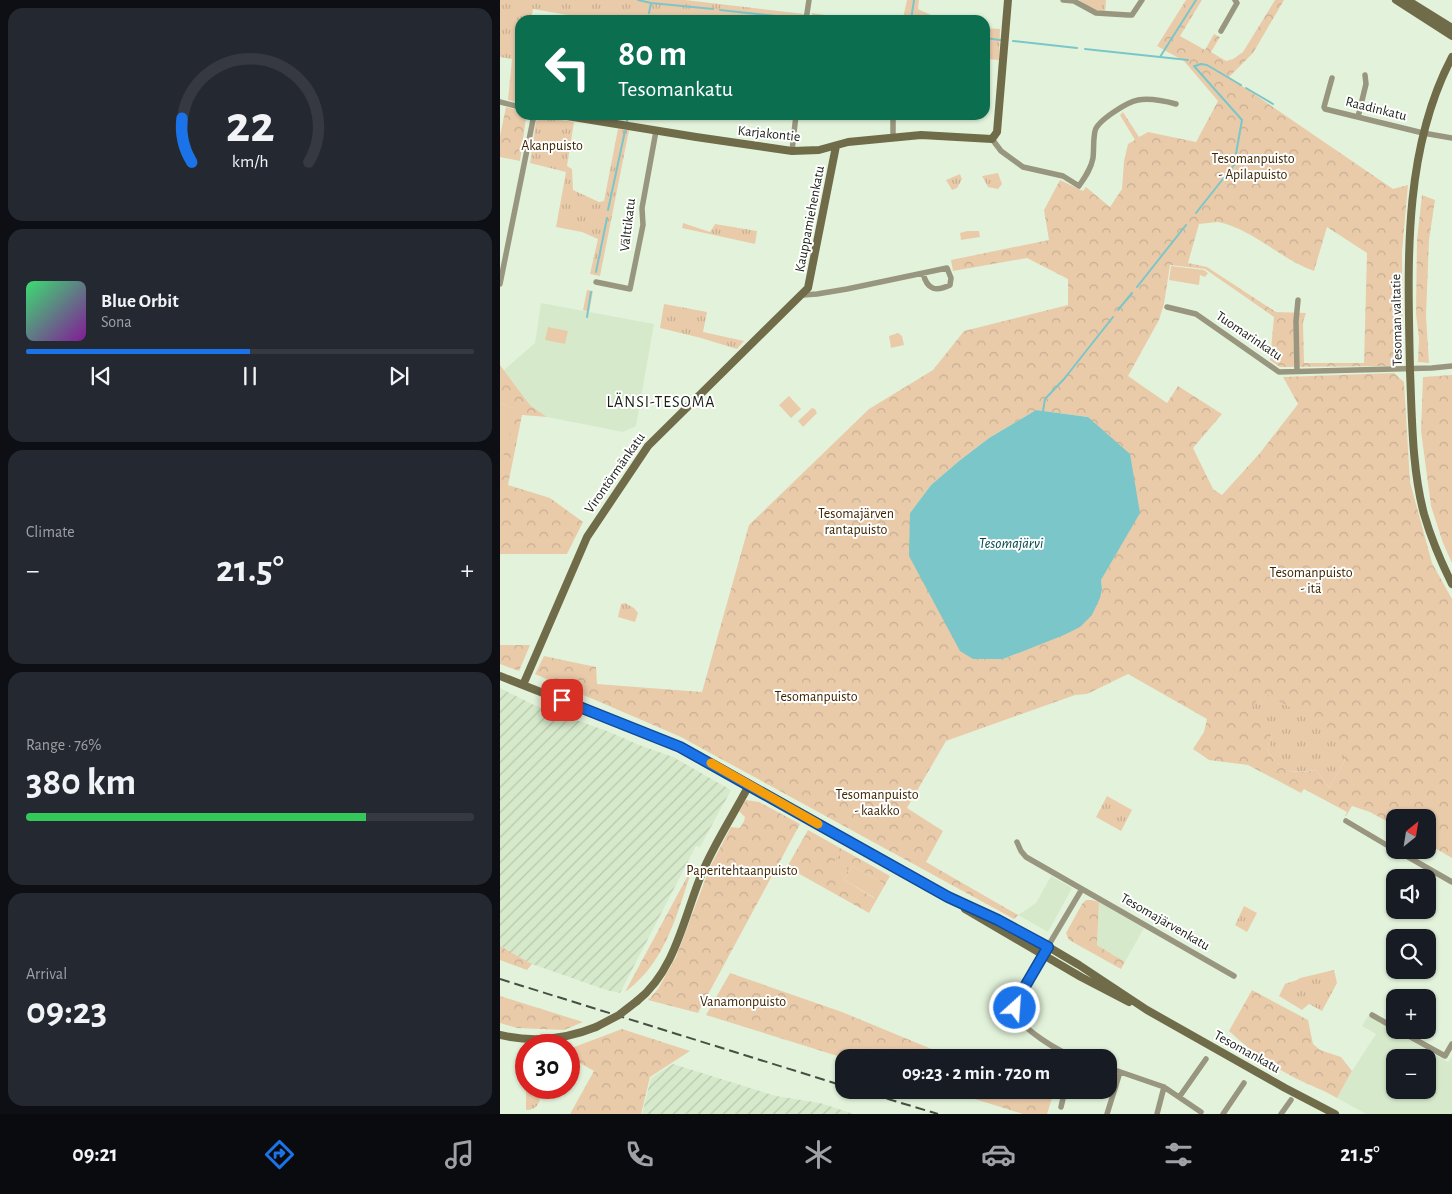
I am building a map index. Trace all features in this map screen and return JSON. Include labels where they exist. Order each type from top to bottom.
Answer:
[{"type":"main road","points":[[992,139],[997,132],[1008,0]]},
{"type":"main road","points":[[1396,0],[1452,36]]},
{"type":"main road","points":[[1407,0],[1452,28]]},
{"type":"main road","name":"Tesoman valtatie","points":[[1452,56],[1434,95],[1423,133],[1414,193],[1409,271],[1410,369],[1414,447],[1419,484],[1424,513],[1452,584]]},
{"type":"main road","name":"Karjakontie","points":[[591,120],[792,151],[818,150],[893,137],[921,135],[992,139]]},
{"type":"main road","name":"Kauppamiehenkatu","points":[[803,295],[811,282],[836,146]]},
{"type":"main road","name":"Virontörmänkatu","points":[[523,685],[587,537],[648,446],[803,295]]},
{"type":"main road","name":"Tesomankatu","points":[[500,676],[680,747],[948,897],[998,920],[1048,947],[1147,1010]]},
{"type":"main road","points":[[500,1035],[523,1039],[548,1040],[569,1037],[596,1027],[619,1015],[648,990],[666,965],[684,924],[702,873],[749,785]]},
{"type":"main road","name":"Tesomankatu","points":[[948,897],[1043,956],[1147,1010],[1334,1114]]},
{"type":"street","points":[[807,15],[809,0]]},
{"type":"street","points":[[1063,0],[1074,1],[1096,13],[1128,16],[1132,15],[1142,0]]},
{"type":"street","points":[[1221,31],[1237,3],[1235,0]]},
{"type":"street","points":[[1358,117],[1366,84],[1365,75]]},
{"type":"street","name":"Raadinkatu","points":[[1332,78],[1324,106],[1325,109],[1423,133],[1452,138]]},
{"type":"street","points":[[992,139],[1002,151],[1023,167],[1063,176],[1079,186],[1089,172],[1093,160],[1095,131],[1101,121],[1138,100],[1176,104]]},
{"type":"street","points":[[500,102],[515,105]]},
{"type":"street","points":[[500,284],[533,120]]},
{"type":"street","points":[[792,151],[795,120]]},
{"type":"street","points":[[893,120],[893,137]]},
{"type":"street","name":"Välttikatu","points":[[596,282],[630,289],[643,225],[642,208],[656,131]]},
{"type":"street","points":[[803,295],[847,289],[923,273],[947,268],[951,278],[950,285],[941,289],[934,289],[928,286],[923,273]]},
{"type":"street","points":[[1297,371],[1296,321],[1298,300]]},
{"type":"street","name":"Tuomarinkatu","points":[[1167,307],[1196,314],[1280,372],[1410,369],[1452,366]]},
{"type":"street","points":[[1346,821],[1386,845]]},
{"type":"street","name":"Tesomajärvenkatu","points":[[1017,842],[1020,851],[1026,857],[1234,976]]},
{"type":"street","points":[[1411,859],[1452,882]]},
{"type":"street","points":[[1058,1049],[1034,1034],[1016,1013],[1016,1003],[1082,889]]},
{"type":"street","points":[[1372,1015],[1386,1023]]},
{"type":"street","points":[[1415,1039],[1445,1056],[1452,1044]]},
{"type":"street","points":[[1180,1096],[1206,1060]]},
{"type":"street","points":[[1117,1071],[1164,1086],[1201,1112]]},
{"type":"street","points":[[1107,1114],[1120,1072]]},
{"type":"street","points":[[1223,1114],[1244,1083]]},
{"type":"street","points":[[1157,1114],[1164,1086]]},
{"type":"street","points":[[1060,1107],[1062,1099]]},
{"type":"street","points":[[1281,1114],[1291,1100]]},
{"type":"shaded area","points":[[541,303],[654,324],[636,426],[623,432],[547,417],[530,405],[504,370],[535,343]]},
{"type":"shaded area","points":[[500,688],[534,705],[673,757],[731,790],[700,847],[696,846],[620,993],[606,990],[532,964],[500,946]]},
{"type":"shaded area","points":[[1051,876],[1072,888],[1048,932],[1018,915],[1036,903]]},
{"type":"shaded area","points":[[1099,902],[1144,928],[1125,962],[1097,945]]},
{"type":"shaded area","points":[[1368,1016],[1386,1026],[1386,1039],[1408,1039],[1425,1049],[1386,1049],[1386,1099],[1436,1099],[1436,1055],[1448,1062],[1452,1056],[1452,1114],[1366,1114],[1337,1098],[1376,1034],[1362,1026]]},
{"type":"shaded area","points":[[673,1064],[776,1096],[820,1103],[854,1114],[642,1114],[651,1078]]},
{"type":"green space","points":[[500,0],[685,0],[804,14],[567,15],[533,9],[532,15],[515,15],[515,102],[508,100],[512,59],[500,57]]},
{"type":"green space","points":[[907,0],[919,0],[918,9],[931,15],[904,15]]},
{"type":"green space","points":[[1079,0],[1106,0],[1105,11],[1094,10]]},
{"type":"green space","points":[[1186,0],[1202,0],[1180,36],[1205,50],[1214,34],[1220,37],[1211,52],[1226,61],[1233,59],[1243,52],[1275,0],[1284,0],[1253,53],[1229,77],[1393,189],[1408,185],[1402,252],[1403,362],[1394,366],[1280,367],[1270,360],[1274,317],[1205,269],[1170,265],[1164,304],[1159,320],[1128,376],[1167,403],[1178,386],[1222,414],[1193,448],[1213,489],[1222,495],[1260,453],[1298,404],[1283,377],[1394,373],[1404,382],[1410,482],[1432,563],[1452,599],[1452,858],[1436,849],[1436,809],[1386,809],[1386,821],[1370,812],[1352,806],[1345,816],[1347,812],[1304,789],[1301,793],[1248,765],[1209,760],[1193,749],[1204,732],[1207,719],[1128,674],[1087,694],[1075,695],[946,741],[907,808],[943,831],[926,862],[1018,915],[1014,919],[681,737],[535,674],[544,656],[596,667],[597,684],[702,692],[749,525],[869,409],[933,370],[964,331],[1068,305],[1068,279],[1027,258],[953,271],[951,260],[1049,240],[1044,210],[1060,180],[1083,191],[1086,187],[1110,207],[1122,189],[1124,161],[1128,144],[1135,140],[1120,115],[1123,112],[1139,137],[1148,132],[1196,142],[1218,101],[1184,61],[1157,46]],"holes":[[[1218,222],[1255,237],[1302,266],[1314,271],[1327,227],[1367,253],[1364,363],[1304,363],[1303,322],[1306,313],[1276,312],[1207,267],[1188,263],[1199,224]],[[1036,410],[1088,417],[1112,558],[1101,580],[1102,589],[1027,649],[1003,659],[910,513],[931,485],[959,461],[989,438]],[[1272,733],[1345,760],[1329,788],[1316,770],[1293,772],[1279,764],[1268,752]]]},
{"type":"green space","points":[[990,28],[1000,29],[999,60],[990,59]]},
{"type":"green space","points":[[506,107],[515,110],[515,120],[526,120],[520,161],[500,157],[500,136]]},
{"type":"green space","name":"Akanpuisto","points":[[561,120],[574,122],[567,166],[572,169],[573,190],[599,202],[604,201],[618,129],[629,130],[600,276],[590,274],[598,239],[582,232],[556,227],[566,172],[530,163],[536,121]]},
{"type":"green space","points":[[998,173],[1002,184],[998,189],[988,187],[982,176]]},
{"type":"green space","points":[[960,174],[962,179],[957,188],[952,190],[946,180]]},
{"type":"green space","points":[[1422,195],[1435,200],[1429,240],[1426,316],[1429,363],[1418,362],[1419,338],[1416,314],[1417,240]]},
{"type":"green space","points":[[683,223],[710,232],[715,224],[757,231],[755,244],[682,228]]},
{"type":"green space","points":[[979,231],[980,237],[961,240],[960,233]]},
{"type":"green space","points":[[1171,266],[1204,270],[1208,273],[1205,277],[1200,275],[1199,285],[1169,280]]},
{"type":"green space","points":[[587,290],[593,291],[589,312],[583,310]]},
{"type":"green space","points":[[664,304],[707,312],[703,332],[744,341],[737,349],[660,328]]},
{"type":"green space","points":[[548,327],[568,331],[565,344],[545,340]]},
{"type":"green space","points":[[898,333],[902,336],[904,345],[891,348],[889,336]]},
{"type":"green space","points":[[500,365],[530,405],[547,417],[522,415],[508,485],[550,498],[583,522],[567,554],[500,554],[500,468],[517,409],[500,404]]},
{"type":"green space","points":[[1452,375],[1452,563],[1443,543],[1431,506],[1421,431],[1423,377]]},
{"type":"green space","points":[[789,396],[801,409],[791,418],[779,405]]},
{"type":"green space","points":[[500,404],[518,409],[502,469],[500,468]]},
{"type":"green space","points":[[812,408],[817,413],[803,427],[798,421]]},
{"type":"green space","points":[[625,603],[634,608],[638,613],[635,622],[618,617],[621,604]]},
{"type":"green space","points":[[500,645],[530,645],[519,671],[500,664]]},
{"type":"green space","points":[[1262,692],[1336,732],[1345,760],[1329,788],[1316,770],[1293,772],[1279,764],[1268,752],[1272,733],[1249,712]]},
{"type":"green space","points":[[1107,796],[1132,810],[1121,831],[1096,817]]},
{"type":"green space","name":"Paperitehtaanpuisto","points":[[746,800],[759,802],[800,824],[698,1013],[648,1000],[658,989],[676,957],[710,867],[731,827],[740,828],[744,821],[745,817],[739,811]]},
{"type":"green space","points":[[808,830],[890,876],[869,913],[787,867]],"holes":[[[852,866],[883,883],[874,898],[844,880]]]},
{"type":"green space","points":[[838,855],[852,863],[844,877],[830,869]]},
{"type":"green space","points":[[693,866],[676,918],[661,951],[639,980],[625,992]]},
{"type":"green space","points":[[852,866],[883,883],[875,898],[844,880]]},
{"type":"green space","points":[[1086,900],[1099,902],[1097,945],[1125,962],[1121,969],[1069,940],[1066,933]]},
{"type":"green space","points":[[1244,906],[1257,913],[1247,932],[1235,925]]},
{"type":"green space","points":[[500,946],[532,964],[527,970],[500,960]]},
{"type":"green space","points":[[1334,970],[1337,983],[1322,1011],[1309,1004],[1302,1010],[1279,996],[1285,984],[1300,978]]},
{"type":"green space","name":"Vanamonpuisto","points":[[730,973],[842,1012],[932,1049],[835,1049],[835,1055],[706,1015]]},
{"type":"green space","points":[[1252,990],[1308,1020],[1313,1044],[1320,1050],[1341,1057],[1352,1071],[1337,1098],[1277,1068],[1252,1051],[1229,1031]]},
{"type":"green space","points":[[500,996],[583,1022],[564,1030],[517,1028],[500,1023]]},
{"type":"green space","points":[[622,1029],[690,1051],[650,1077],[641,1114],[570,1114],[594,1071],[580,1063],[580,1045]]},
{"type":"green space","points":[[526,1099],[539,1099],[534,1108],[526,1110]]},
{"type":"green space","points":[[975,1099],[1052,1099],[1047,1114],[1023,1114]]},
{"type":"water","name":"Tesomajärvi","points":[[1036,410],[1088,417],[1130,454],[1140,513],[1101,580],[1100,598],[1092,615],[1080,627],[1003,659],[973,659],[960,651],[909,556],[910,513],[931,485],[959,461],[989,438]]},
{"type":"waterway","points":[[638,0],[713,9]]},
{"type":"waterway","points":[[912,15],[914,0]]},
{"type":"waterway","points":[[1160,57],[1196,0]]},
{"type":"waterway","points":[[649,13],[651,3]]},
{"type":"waterway","points":[[720,10],[766,15]]},
{"type":"waterway","points":[[990,39],[1000,40]]},
{"type":"waterway","points":[[1013,41],[1077,48]]},
{"type":"waterway","points":[[1085,49],[1188,60]]},
{"type":"waterway","points":[[1195,66],[1207,65],[1241,85]]},
{"type":"waterway","points":[[1194,66],[1242,120],[1234,165],[1196,213]]},
{"type":"waterway","points":[[1246,88],[1273,104]]},
{"type":"waterway","points":[[608,210],[625,131]]},
{"type":"waterway","points":[[596,272],[607,218]]},
{"type":"waterway","points":[[1137,287],[1186,225]]},
{"type":"waterway","points":[[587,317],[591,292]]},
{"type":"waterway","points":[[1118,310],[1132,293]]},
{"type":"waterway","points":[[1043,411],[1045,399],[1064,379],[1113,317]]},
{"type":"railway","points":[[500,979],[835,1083]]},
{"type":"railway","points":[[888,1099],[938,1114]]},
{"type":"slow traffic","points":[[711,763],[818,824]]},
{"type":"district","name":"LÄNSI-TESOMA","points":[[661,402]]},
{"type":"route","points":[[562,700],[680,747],[948,897],[1016,928],[1048,947],[1020,995],[1015,1008]]},
{"type":"park label","name":"Tesomanpuisto - Apilapuisto","points":[[1253,168]]},
{"type":"park label","name":"Tesomajärven rantapuisto","points":[[856,522]]},
{"type":"park label","name":"Tesomanpuisto - itä","points":[[1311,582]]},
{"type":"park label","name":"Tesomanpuisto","points":[[816,697]]},
{"type":"park label","name":"Tesomanpuisto - kaakko","points":[[877,804]]}]
